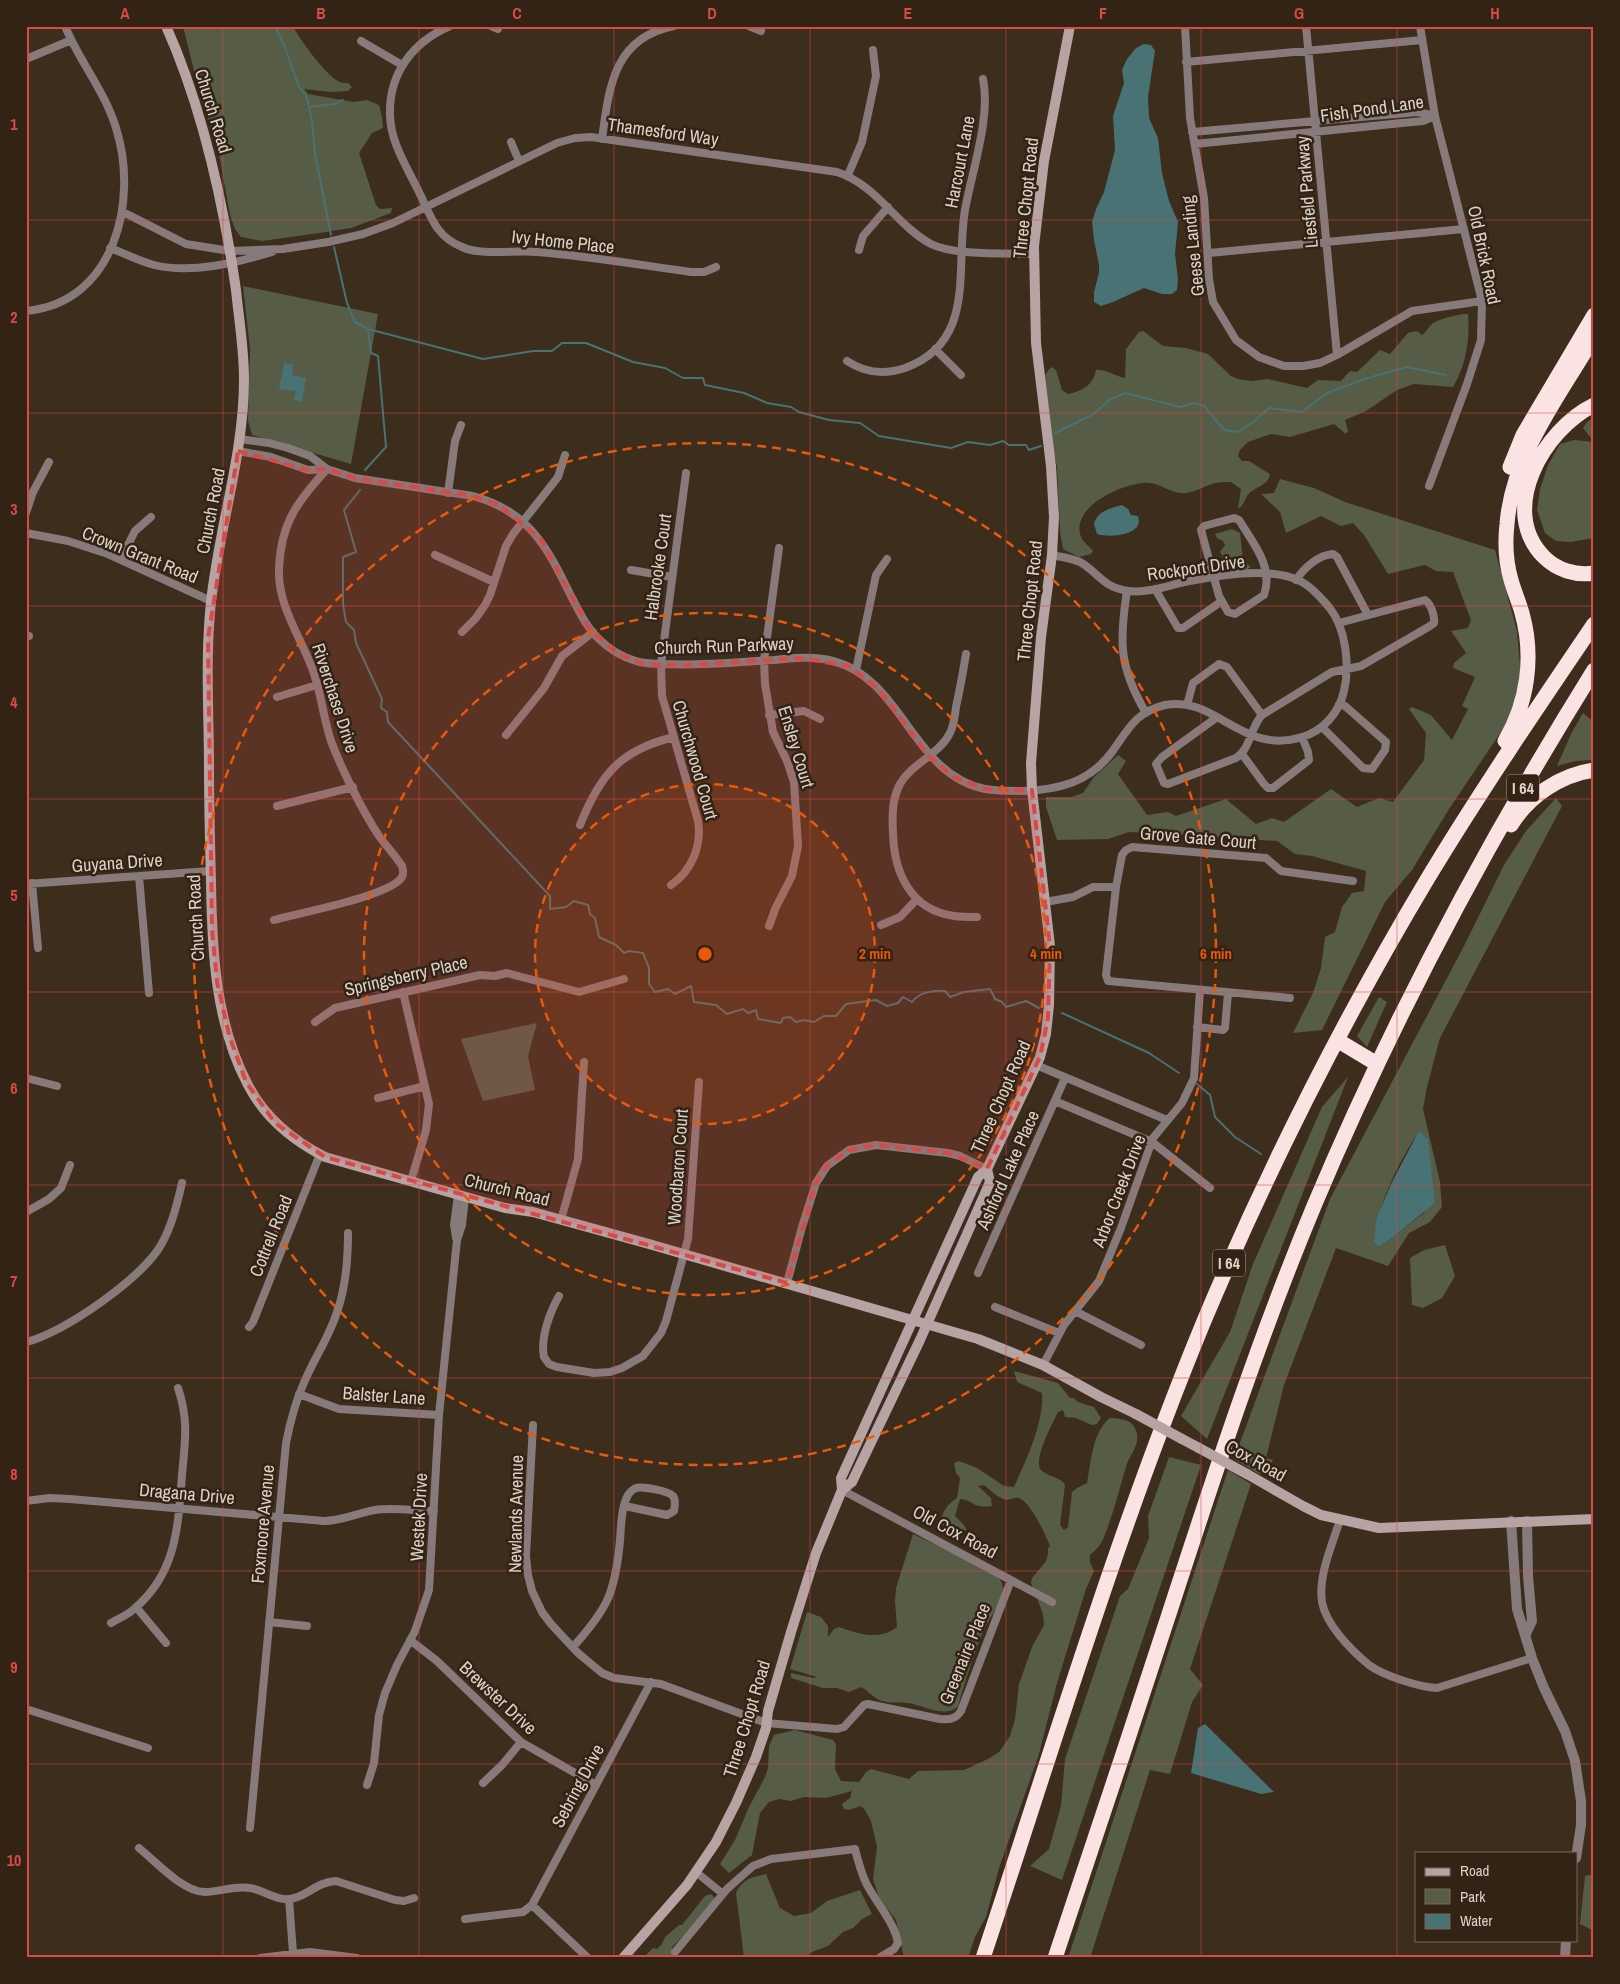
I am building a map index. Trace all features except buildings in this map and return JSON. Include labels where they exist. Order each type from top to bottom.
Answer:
[{"type":"highway","points":[[1462,824],[1476,786],[1514,726],[1524,695],[1527,643],[1522,614],[1510,578],[1502,544],[1502,501],[1510,465],[1523,435],[1594,315]]},
{"type":"highway","points":[[1510,578],[1506,545],[1507,523],[1510,497],[1518,472],[1531,443],[1594,337]]},
{"type":"highway","points":[[1594,405],[1571,419],[1547,444],[1532,474],[1526,512],[1527,529],[1530,538],[1548,561],[1567,571],[1581,574],[1594,573]]},
{"type":"highway","name":"I 64","points":[[983,1958],[1134,1502],[1204,1324],[1257,1203],[1337,1040],[1393,938],[1462,824],[1594,624]]},
{"type":"highway","name":"I 64","points":[[1055,1958],[1244,1390],[1313,1209],[1377,1064],[1456,907],[1540,758],[1594,670]]},
{"type":"highway","points":[[1456,907],[1492,856],[1516,816],[1529,802],[1556,782],[1594,770]]},
{"type":"highway","points":[[1337,1040],[1377,1064]]},
{"type":"main road","name":"Church Road","points":[[166,26],[199,116],[218,188],[232,264],[243,351],[243,396],[240,439],[211,601],[208,653],[212,930],[217,982],[229,1035],[246,1082],[266,1113],[288,1134],[320,1154],[505,1208],[533,1212],[685,1254],[926,1325]]},
{"type":"main road","name":"Three Chopt Road","points":[[623,1958],[696,1872],[720,1836],[736,1803],[756,1757],[791,1632],[816,1554],[842,1490],[841,1478],[978,1177],[987,1169],[1036,1065],[1046,1034],[1050,1005],[1050,946],[1032,790],[1032,745],[1041,637],[1054,527],[1053,494],[1036,342],[1034,254],[1044,161],[1070,26]]},
{"type":"main road","name":"Three Chopt Road","points":[[842,1490],[852,1482],[926,1325],[990,1182],[987,1169]]},
{"type":"main road","name":"Cox Road","points":[[926,1325],[978,1339],[1043,1365],[1303,1506],[1340,1520],[1393,1529],[1594,1519]]},
{"type":"street","points":[[26,311],[51,307],[75,295],[89,282],[110,248],[122,212],[125,190],[124,167],[116,126],[65,26]]},
{"type":"street","name":"Ivy Home Place","points":[[450,26],[419,44],[402,65],[395,80],[391,98],[392,130],[399,151],[442,234],[459,247],[471,250],[534,252],[691,272],[704,272],[716,267]]},
{"type":"street","points":[[602,139],[609,92],[621,61],[630,50],[648,36],[674,26]]},
{"type":"street","points":[[749,26],[761,31]]},
{"type":"street","name":"Geese Landing","points":[[1185,26],[1192,132],[1204,198],[1212,302],[1236,340],[1259,357],[1284,366],[1303,366],[1320,363],[1337,355],[1412,311],[1482,301]]},
{"type":"street","name":"Liesfeld Parkway","points":[[1306,26],[1337,355]]},
{"type":"street","name":"Old Brick Road","points":[[1420,26],[1434,116],[1482,301],[1481,340],[1467,384],[1429,486]]},
{"type":"street","points":[[1186,62],[1422,40]]},
{"type":"street","points":[[26,60],[69,41],[72,43]]},
{"type":"street","points":[[361,41],[402,65]]},
{"type":"street","points":[[848,176],[864,134],[877,71],[873,50]]},
{"type":"street","name":"Harcourt Lane","points":[[847,361],[866,371],[889,371],[912,365],[936,349],[952,328],[959,307],[961,250],[965,210],[986,104],[982,79]]},
{"type":"street","name":"Fish Pond Lane","points":[[1192,132],[1418,112],[1434,116]]},
{"type":"street","name":"Fish Pond Lane","points":[[1195,144],[1423,121],[1434,116]]},
{"type":"street","name":"Thamesford Way","points":[[110,248],[154,265],[193,267],[232,264],[283,249],[363,234],[393,223],[550,146],[565,140],[586,138],[821,168],[848,176],[873,192],[917,234],[944,249],[1034,254]]},
{"type":"street","points":[[510,142],[520,161]]},
{"type":"street","points":[[859,250],[868,228],[888,207]]},
{"type":"street","name":"Thamesford Way","points":[[122,212],[186,244],[230,251],[283,249]]},
{"type":"street","points":[[1209,253],[1464,229]]},
{"type":"street","points":[[936,349],[961,375]]},
{"type":"street","points":[[448,493],[455,441],[461,425]]},
{"type":"street","name":"Church Run Parkway","points":[[240,439],[269,442],[288,448],[310,456],[327,469],[355,478],[488,500],[508,510],[541,539],[581,616],[607,646],[630,659],[644,664],[688,665],[816,658],[849,666],[878,688],[929,756],[954,777],[972,785],[998,790],[1032,790]]},
{"type":"street","name":"Church Run Parkway","points":[[238,452],[271,457],[308,470],[327,469]]},
{"type":"street","points":[[462,632],[476,618],[485,605],[506,546],[558,476],[565,455]]},
{"type":"street","points":[[26,513],[49,462]]},
{"type":"street","name":"Riverchase Drive","points":[[274,920],[371,895],[389,887],[402,877],[402,866],[379,836],[353,787],[331,739],[313,669],[283,598],[279,570],[283,537],[290,518],[303,496],[327,469]]},
{"type":"street","name":"Halbrooke Court","points":[[660,664],[686,473]]},
{"type":"street","points":[[121,559],[135,531],[151,517]]},
{"type":"street","points":[[1234,518],[1239,520],[1264,562],[1267,574],[1264,595],[1238,613],[1228,612],[1222,602],[1215,577],[1201,530],[1204,526],[1234,518]]},
{"type":"street","name":"Crown Grant Road","points":[[26,533],[68,541],[121,559],[211,601]]},
{"type":"street","name":"Ensley Court","points":[[769,926],[794,869],[798,833],[794,782],[787,761],[772,732],[768,715],[764,660],[779,548]]},
{"type":"street","points":[[1296,580],[1306,566],[1333,554],[1337,556],[1368,615]]},
{"type":"street","points":[[435,555],[494,582]]},
{"type":"street","name":"Rockport Drive","points":[[1032,790],[1057,788],[1086,776],[1110,755],[1122,735],[1135,719],[1163,706],[1196,706],[1252,736],[1275,742],[1302,737],[1322,727],[1333,715],[1344,692],[1346,670],[1342,634],[1334,614],[1306,584],[1296,580],[1267,574],[1232,574],[1155,588],[1127,591],[1106,583],[1086,566],[1074,559],[1052,555]]},
{"type":"street","points":[[856,670],[876,575],[887,559]]},
{"type":"street","points":[[631,570],[672,576]]},
{"type":"street","points":[[1155,588],[1178,628],[1184,628],[1222,602]]},
{"type":"street","points":[[1127,591],[1122,632],[1123,659],[1130,682],[1146,713]]},
{"type":"street","points":[[1216,718],[1162,757],[1156,764],[1164,782],[1168,784],[1230,761],[1242,754],[1252,736],[1255,725],[1262,715],[1332,672],[1362,666],[1430,626],[1434,619],[1430,606],[1425,600],[1338,623]]},
{"type":"street","points":[[506,735],[544,688],[562,656],[593,632]]},
{"type":"street","points":[[966,654],[951,732],[946,740],[905,777],[897,792],[892,810],[893,849],[903,881],[917,899],[945,914],[956,917],[977,917]]},
{"type":"street","name":"Churchwood Court","points":[[660,664],[662,696],[698,821],[700,837],[685,873],[671,885]]},
{"type":"street","points":[[1187,705],[1193,683],[1219,664],[1227,667],[1262,715]]},
{"type":"street","points":[[277,697],[317,685]]},
{"type":"street","points":[[1322,727],[1364,768],[1372,769],[1385,750],[1386,742],[1345,706],[1339,704]]},
{"type":"street","points":[[768,715],[804,711],[820,719]]},
{"type":"street","points":[[580,825],[597,788],[618,763],[645,746],[674,737]]},
{"type":"street","points":[[1242,754],[1264,784],[1268,788],[1273,788],[1309,760],[1302,737]]},
{"type":"street","points":[[277,806],[353,787]]},
{"type":"street","name":"Grove Gate Court","points":[[1116,887],[1120,864],[1126,850],[1132,847],[1266,858],[1281,871],[1353,881]]},
{"type":"street","name":"Guyana Drive","points":[[29,884],[210,871]]},
{"type":"street","points":[[138,876],[149,993]]},
{"type":"street","points":[[29,884],[38,948]]},
{"type":"street","points":[[1045,902],[1073,897],[1092,887],[1116,887],[1106,978],[1108,981],[1290,998]]},
{"type":"street","points":[[881,925],[900,917],[917,899]]},
{"type":"street","name":"Springsberry Place","points":[[315,1022],[335,1008],[474,976],[495,976],[507,973],[579,992],[624,979]]},
{"type":"street","name":"Arbor Creek Drive","points":[[1043,1365],[1059,1333],[1099,1281],[1152,1142],[1182,1102],[1194,1078],[1200,990]]},
{"type":"street","points":[[404,992],[428,1104],[426,1130],[411,1181]]},
{"type":"street","points":[[1197,1027],[1223,1030],[1228,993]]},
{"type":"street","points":[[561,1220],[578,1159],[584,1062]]},
{"type":"street","points":[[1036,1065],[1167,1120]]},
{"type":"street","points":[[26,1078],[56,1086]]},
{"type":"street","name":"Ashford Lake Place","points":[[978,1274],[1065,1078]]},
{"type":"street","name":"Woodbaron Court","points":[[559,1296],[549,1316],[543,1353],[546,1362],[557,1367],[594,1373],[610,1372],[622,1368],[643,1356],[661,1333],[685,1254],[691,1220],[699,1082]]},
{"type":"street","points":[[378,1098],[425,1086]]},
{"type":"street","points":[[1055,1101],[1152,1142],[1210,1188]]},
{"type":"street","points":[[787,1284],[816,1183],[827,1166],[849,1150],[876,1145],[948,1153],[960,1156],[987,1169]]},
{"type":"street","name":"Cottrell Road","points":[[248,1328],[267,1288],[320,1154]]},
{"type":"street","points":[[26,1212],[49,1199],[61,1188],[70,1165]]},
{"type":"street","points":[[26,1342],[57,1330],[116,1291],[141,1271],[162,1243],[171,1224],[182,1183]]},
{"type":"street","name":"Westek Drive","points":[[367,1785],[374,1763],[382,1703],[390,1680],[420,1617],[429,1590],[439,1415],[457,1240],[454,1225],[462,1196]]},
{"type":"street","name":"Foxmoore Avenue","points":[[250,1828],[286,1443],[299,1394],[338,1311],[346,1276],[348,1233]]},
{"type":"street","points":[[995,1307],[1059,1333]]},
{"type":"street","points":[[1075,1311],[1141,1345]]},
{"type":"street","points":[[111,1623],[136,1607],[152,1589],[168,1565],[177,1533],[186,1431],[185,1407],[178,1388]]},
{"type":"street","name":"Balster Lane","points":[[299,1394],[339,1409],[439,1415]]},
{"type":"street","name":"Newlands Avenue","points":[[533,1425],[526,1556],[532,1591],[542,1612],[551,1624],[602,1673],[614,1678],[652,1682],[766,1723]]},
{"type":"street","points":[[573,1647],[598,1618],[612,1591],[616,1577],[625,1506],[628,1495],[634,1488],[640,1487],[668,1492],[673,1496],[676,1504],[674,1511],[667,1515],[625,1506]]},
{"type":"street","name":"Old Cox Road","points":[[842,1490],[1052,1602]]},
{"type":"street","name":"Dragana Drive","points":[[26,1501],[49,1498],[70,1499],[278,1518],[335,1521],[383,1510],[434,1511]]},
{"type":"street","points":[[1340,1520],[1328,1557],[1322,1600],[1326,1616],[1333,1628],[1370,1665],[1384,1673],[1409,1682],[1437,1688],[1532,1658]]},
{"type":"street","points":[[1526,1634],[1532,1621],[1528,1576],[1527,1521]]},
{"type":"street","points":[[1511,1522],[1517,1609],[1532,1658],[1565,1731],[1575,1761],[1581,1801],[1581,1825],[1577,1852]]},
{"type":"street","name":"Greenaire Place","points":[[766,1723],[837,1729],[844,1727],[864,1705],[868,1704],[946,1720],[957,1717],[961,1711],[1011,1580]]},
{"type":"street","points":[[136,1607],[166,1643]]},
{"type":"street","points":[[269,1622],[307,1626]]},
{"type":"street","name":"Brewster Drive","points":[[410,1640],[437,1661],[521,1742],[596,1785]]},
{"type":"street","name":"Sebring Drive","points":[[532,1905],[652,1682]]},
{"type":"street","points":[[26,1709],[148,1748]]},
{"type":"street","points":[[483,1783],[502,1765],[521,1742]]},
{"type":"street","points":[[139,1848],[190,1889],[207,1892],[244,1887],[289,1899],[296,1898],[327,1881],[336,1881],[395,1900],[404,1901],[414,1898]]},
{"type":"street","points":[[675,1952],[723,1894],[752,1866],[771,1859],[856,1849],[860,1869],[866,1884],[896,1934],[898,1943],[894,1949],[880,1958]]},
{"type":"street","points":[[696,1872],[723,1894]]},
{"type":"street","points":[[289,1899],[293,1953]]},
{"type":"street","points":[[465,1919],[523,1912],[532,1905],[588,1958]]},
{"type":"street","points":[[1565,1958],[1566,1942]]},
{"type":"street","points":[[260,1958],[293,1953],[317,1953],[357,1958]]},
{"type":"highlighted area","points":[[238,451],[308,470],[327,469],[355,478],[473,496],[499,505],[541,539],[589,628],[617,653],[644,664],[687,665],[800,658],[849,666],[878,688],[929,756],[954,777],[986,789],[1032,790],[1050,946],[1048,1018],[1040,1057],[987,1169],[948,1153],[876,1145],[849,1150],[827,1166],[816,1183],[787,1283],[325,1157],[275,1123],[246,1082],[229,1035],[217,982],[212,930],[208,638]]},
{"type":"green space","points":[[183,26],[293,26],[321,66],[334,79],[348,83],[352,87],[348,91],[330,92],[304,89],[308,94],[354,102],[367,100],[379,105],[383,128],[372,133],[359,153],[376,205],[380,209],[392,208],[391,213],[351,228],[262,241],[241,237],[235,229],[230,215],[219,154],[198,87]]},
{"type":"green space","points":[[243,286],[378,314],[351,464],[252,435],[248,421],[250,349]]},
{"type":"green space","points":[[1468,314],[1468,343],[1461,370],[1453,387],[1414,384],[1397,390],[1366,411],[1345,420],[1348,431],[1346,434],[1334,424],[1290,437],[1271,434],[1248,442],[1240,450],[1238,456],[1242,461],[1249,461],[1270,474],[1267,482],[1250,493],[1238,509],[1241,489],[1231,482],[1216,483],[1186,493],[1175,492],[1149,483],[1122,488],[1099,500],[1083,516],[1080,526],[1081,537],[1093,551],[1091,554],[1079,557],[1063,549],[1060,532],[1057,467],[1053,449],[1045,375],[1051,367],[1056,370],[1062,390],[1068,394],[1086,387],[1095,375],[1096,370],[1125,378],[1126,349],[1139,332],[1143,331],[1163,346],[1186,348],[1208,354],[1231,376],[1238,379],[1252,381],[1268,379],[1307,388],[1318,380],[1341,381],[1350,371],[1357,372],[1380,350],[1390,354],[1408,333],[1417,331],[1422,335],[1435,322]]},
{"type":"green space","points":[[1594,417],[1594,442],[1583,428]]},
{"type":"green space","points":[[1574,440],[1594,442],[1594,538],[1571,542],[1556,541],[1545,533],[1537,510],[1540,489],[1548,465],[1560,444]]},
{"type":"green space","points":[[1280,479],[1314,488],[1345,502],[1495,550],[1517,631],[1521,677],[1507,723],[1449,809],[1412,870],[1385,902],[1322,1030],[1293,1033],[1313,993],[1321,968],[1325,937],[1335,932],[1342,907],[1352,893],[1364,891],[1366,871],[1312,856],[1295,854],[1277,841],[1129,832],[1108,839],[1057,840],[1046,807],[1046,797],[1071,797],[1083,793],[1094,777],[1118,755],[1126,761],[1118,774],[1147,815],[1168,812],[1176,816],[1226,799],[1256,824],[1272,818],[1284,822],[1331,789],[1357,807],[1379,798],[1393,802],[1424,760],[1426,733],[1409,709],[1412,707],[1431,715],[1452,740],[1468,709],[1462,706],[1475,677],[1453,668],[1454,663],[1466,653],[1451,631],[1468,628],[1471,620],[1453,572],[1436,571],[1425,565],[1388,574],[1364,535],[1353,523],[1341,526],[1321,516],[1286,533],[1280,512],[1261,494],[1274,493]]},
{"type":"green space","points":[[1232,529],[1240,533],[1243,560],[1251,567],[1244,571],[1237,563],[1230,570],[1228,564],[1220,561],[1223,556],[1220,552],[1225,545],[1215,534]]},
{"type":"green space","points":[[1583,713],[1594,722],[1594,760],[1576,761],[1557,766],[1571,734]]},
{"type":"green space","points":[[1556,798],[1562,806],[1440,1038],[1423,1109],[1440,1182],[1442,1207],[1430,1222],[1409,1233],[1388,1266],[1336,1248],[1284,1385],[1266,1458],[1273,1460],[1267,1472],[1259,1474],[1234,1459],[1330,1199],[1464,946],[1504,865],[1526,831]],"holes":[[[1419,1132],[1425,1212],[1379,1247],[1373,1242],[1384,1198],[1403,1157]]]},
{"type":"green space","points":[[1379,997],[1387,1002],[1367,1047],[1357,1036]]},
{"type":"green space","points":[[537,1023],[528,1056],[535,1090],[483,1101],[461,1039]]},
{"type":"green space","points":[[1348,1077],[1207,1439],[1181,1416],[1230,1332],[1253,1264],[1322,1107]]},
{"type":"green space","points":[[1445,1245],[1455,1276],[1442,1298],[1423,1308],[1412,1305],[1410,1258],[1424,1250]]},
{"type":"green space","points":[[1014,1371],[1058,1383],[1070,1398],[1094,1407],[1101,1418],[1097,1424],[1092,1425],[1076,1418],[1065,1417],[1063,1410],[1058,1412],[1041,1451],[1039,1466],[1042,1471],[1061,1480],[1065,1485],[1060,1525],[1064,1530],[1068,1527],[1072,1492],[1087,1483],[1093,1448],[1099,1431],[1104,1424],[1110,1418],[1127,1421],[1135,1429],[1137,1443],[1127,1463],[1104,1537],[1090,1555],[1090,1562],[1094,1571],[1086,1589],[1057,1683],[1039,1754],[999,1868],[986,1917],[975,1937],[968,1958],[904,1958],[896,1920],[879,1898],[873,1879],[877,1847],[871,1821],[861,1806],[849,1810],[844,1809],[842,1804],[850,1798],[852,1791],[826,1798],[804,1797],[791,1801],[779,1799],[769,1802],[760,1813],[752,1855],[729,1873],[720,1864],[735,1840],[749,1807],[765,1777],[768,1768],[769,1746],[774,1735],[795,1730],[833,1740],[836,1744],[835,1769],[841,1781],[859,1782],[866,1772],[871,1769],[909,1779],[918,1771],[964,1770],[999,1752],[1010,1736],[1015,1719],[1019,1684],[1032,1647],[1044,1625],[1043,1614],[1031,1583],[1032,1578],[1046,1561],[1050,1546],[1037,1519],[1023,1500],[1017,1498],[1004,1499],[984,1485],[978,1486],[991,1498],[992,1506],[985,1507],[960,1499],[955,1516],[967,1530],[952,1531],[943,1526],[941,1522],[946,1508],[957,1498],[960,1478],[956,1473],[954,1463],[959,1461],[977,1468],[1004,1486],[1014,1487],[1037,1429],[1042,1405],[1042,1393],[1017,1382]]},
{"type":"green space","points":[[1169,1457],[1201,1465],[1062,1880],[1030,1866],[1049,1849],[1061,1806],[1065,1759],[1120,1596],[1128,1589],[1149,1538],[1148,1516]]},
{"type":"green space","points":[[1228,1470],[1251,1484],[1190,1669],[1203,1685],[1192,1702],[1170,1774],[1150,1770],[1090,1958],[1068,1958]]},
{"type":"green space","points":[[913,1534],[994,1572],[1003,1586],[1000,1600],[975,1651],[958,1707],[952,1710],[940,1711],[909,1703],[881,1701],[861,1687],[849,1692],[837,1688],[823,1688],[791,1678],[791,1673],[813,1678],[817,1677],[790,1669],[807,1612],[821,1617],[828,1626],[828,1637],[834,1629],[839,1627],[861,1634],[876,1635],[883,1634],[897,1627],[896,1588]]},
{"type":"green space","points":[[766,1874],[780,1908],[794,1916],[811,1913],[827,1901],[860,1890],[872,1914],[862,1919],[853,1928],[843,1932],[828,1946],[812,1952],[804,1958],[744,1958],[736,1893],[744,1882]]},
{"type":"green space","points":[[1594,1874],[1594,1931],[1580,1924],[1585,1876]]},
{"type":"green space","points":[[711,1894],[715,1898],[672,1947],[673,1958],[643,1958],[653,1948],[657,1949],[665,1937],[679,1925],[682,1925],[705,1896]]},
{"type":"water","points":[[1144,44],[1151,45],[1155,51],[1148,97],[1149,118],[1158,138],[1162,173],[1169,201],[1178,222],[1175,254],[1178,279],[1177,290],[1172,294],[1162,294],[1144,288],[1101,306],[1094,302],[1099,265],[1092,222],[1104,192],[1115,150],[1113,116],[1124,83],[1122,70],[1127,59],[1136,48]]},
{"type":"water","points":[[284,363],[293,364],[292,375],[306,378],[302,402],[294,400],[296,391],[279,389]]},
{"type":"water","points":[[1122,505],[1128,509],[1131,515],[1138,516],[1139,523],[1136,528],[1125,534],[1109,536],[1097,534],[1094,524],[1098,516],[1113,507]]},
{"type":"water","points":[[1419,1131],[1428,1139],[1435,1203],[1379,1247],[1373,1242],[1377,1217],[1392,1182]]},
{"type":"water","points":[[1205,1724],[1274,1792],[1261,1794],[1191,1773],[1198,1728]]},
{"type":"waterway","points":[[275,26],[285,47],[299,87],[306,95],[312,120],[315,154],[331,235]]},
{"type":"waterway","points":[[309,107],[335,104],[343,100]]},
{"type":"waterway","points":[[334,247],[347,303],[355,322],[368,329],[483,359],[533,351],[552,351],[562,343],[586,343],[633,362],[665,368],[683,378],[703,378],[705,385],[744,393],[767,403],[791,407],[799,412],[829,420],[860,423],[879,436],[951,448],[968,442],[990,445],[1003,441],[1009,445],[1026,445],[1029,450],[1041,446]]},
{"type":"waterway","points":[[365,470],[386,447],[378,356],[371,353],[368,329]]},
{"type":"waterway","points":[[1055,433],[1092,415],[1111,399],[1125,393],[1180,407],[1195,403],[1204,406],[1224,430],[1238,432],[1269,408],[1302,412],[1327,393],[1368,378],[1407,367],[1446,375]]},
{"type":"waterway","points":[[360,490],[344,510],[356,552],[343,557],[343,604],[346,622],[354,630],[356,643],[382,699],[381,708],[387,712],[388,722],[550,896],[550,909],[566,907],[574,901],[588,905],[590,914],[595,918],[599,937],[616,945],[624,953],[629,951],[643,953],[649,968],[649,984],[655,992],[668,989],[675,994],[691,986],[694,1002],[716,1005],[727,1014],[743,1009],[748,1013],[756,1010],[758,1019],[781,1023],[783,1018],[790,1017],[796,1022],[803,1020],[814,1022],[824,1016],[836,1016],[846,1004],[876,1000],[887,1006],[898,1003],[903,997],[912,1002],[927,992],[936,991],[945,991],[950,997],[964,992],[990,989],[995,999],[1002,1002],[1006,1007],[1026,1001],[1039,1008]]},
{"type":"waterway","points":[[1062,1013],[1149,1053],[1179,1073]]},
{"type":"waterway","points":[[1197,1084],[1210,1095],[1215,1117],[1235,1137],[1261,1154]]}]
